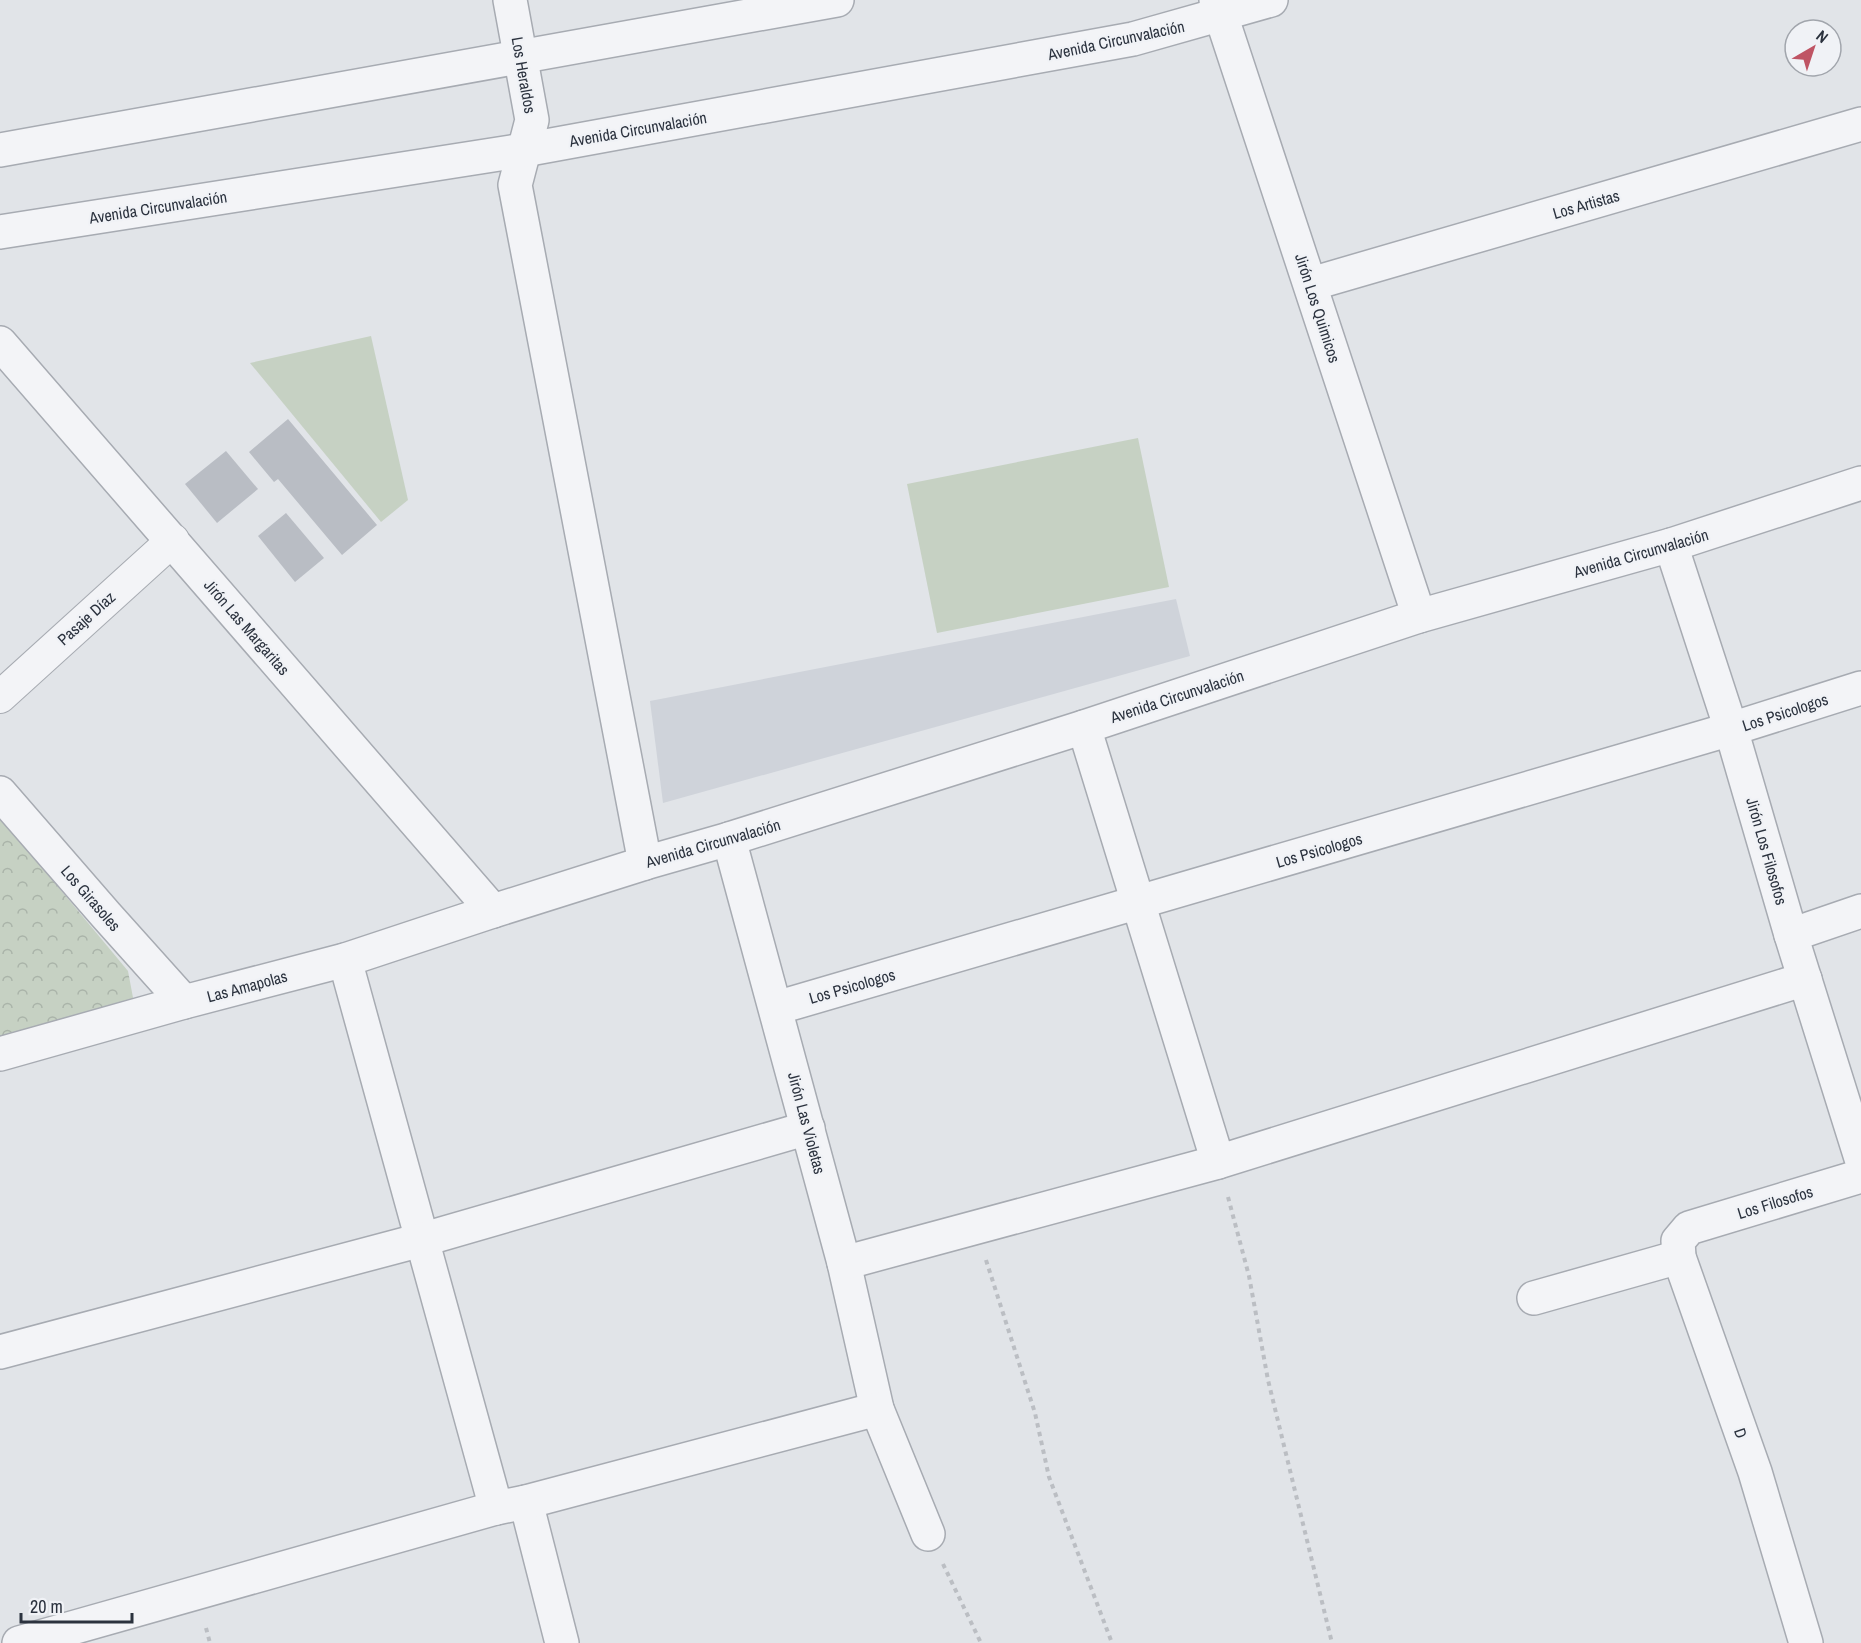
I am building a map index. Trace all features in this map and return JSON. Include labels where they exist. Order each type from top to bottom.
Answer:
[{"type":"street","name":"Los Heraldos","points":[[510,0],[532,120],[515,185],[645,863]]},
{"type":"street","points":[[0,150],[837,0]]},
{"type":"street","name":"Avenida Circunvalación","points":[[0,232],[524,150],[1133,39],[1218,7],[1271,0]]},
{"type":"street","name":"Jirón Los Quimicos","points":[[1218,7],[1419,616]]},
{"type":"street","name":"Los Artistas","points":[[1311,284],[1861,124]]},
{"type":"street","name":"Jirón Las Margaritas","points":[[0,343],[493,911]]},
{"type":"street","name":"Avenida Circunvalación","points":[[493,911],[1084,727],[1419,616],[1671,545],[1861,483]]},
{"type":"street","name":"Pasaje Díaz","points":[[0,697],[172,540]]},
{"type":"street","name":"Jirón Los Filosofos","points":[[1671,545],[1731,729],[1791,935],[1861,1158]]},
{"type":"street","name":"Los Psicologos","points":[[776,1008],[1731,729],[1861,688]]},
{"type":"street","points":[[1084,727],[1218,1162]]},
{"type":"street","name":"Los Girasoles","points":[[0,793],[184,1002]]},
{"type":"street","name":"Jirón Las Violetas","points":[[729,839],[844,1263],[877,1409],[928,1534]]},
{"type":"street","name":"Las Amapolas","points":[[0,1054],[184,1002],[345,960],[493,911]]},
{"type":"street","points":[[1791,935],[1861,911]]},
{"type":"street","points":[[345,960],[421,1239],[511,1505],[562,1643]]},
{"type":"street","points":[[844,1263],[1218,1162],[1805,979]]},
{"type":"street","points":[[0,1352],[421,1239],[808,1128]]},
{"type":"street","name":"Los Filosofos","points":[[1534,1298],[1861,1176]]},
{"type":"street","name":"D","points":[[1684,1243],[1806,1643]]},
{"type":"street","points":[[19,1643],[511,1505],[877,1409]]},
{"type":"path","points":[[1218,1162],[1250,1276],[1268,1380],[1332,1643]]},
{"type":"path","points":[[975,1228],[1035,1413],[1049,1478],[1112,1643]]},
{"type":"path","points":[[928,1534],[981,1643]]},
{"type":"shaded area","points":[[1176,599],[1190,656],[663,803],[650,701]]},
{"type":"green space","points":[[371,336],[408,500],[381,522],[250,363]]},
{"type":"green space","points":[[1138,438],[1169,587],[937,633],[907,484]]},
{"type":"green space","points":[[0,817],[128,971],[134,1003],[0,1041]]},
{"type":"building","points":[[288,419],[377,525],[342,555],[278,479],[274,482],[249,452]]},
{"type":"building","points":[[226,451],[258,489],[217,523],[185,484]]},
{"type":"building","points":[[286,513],[324,558],[295,582],[258,536]]}]
